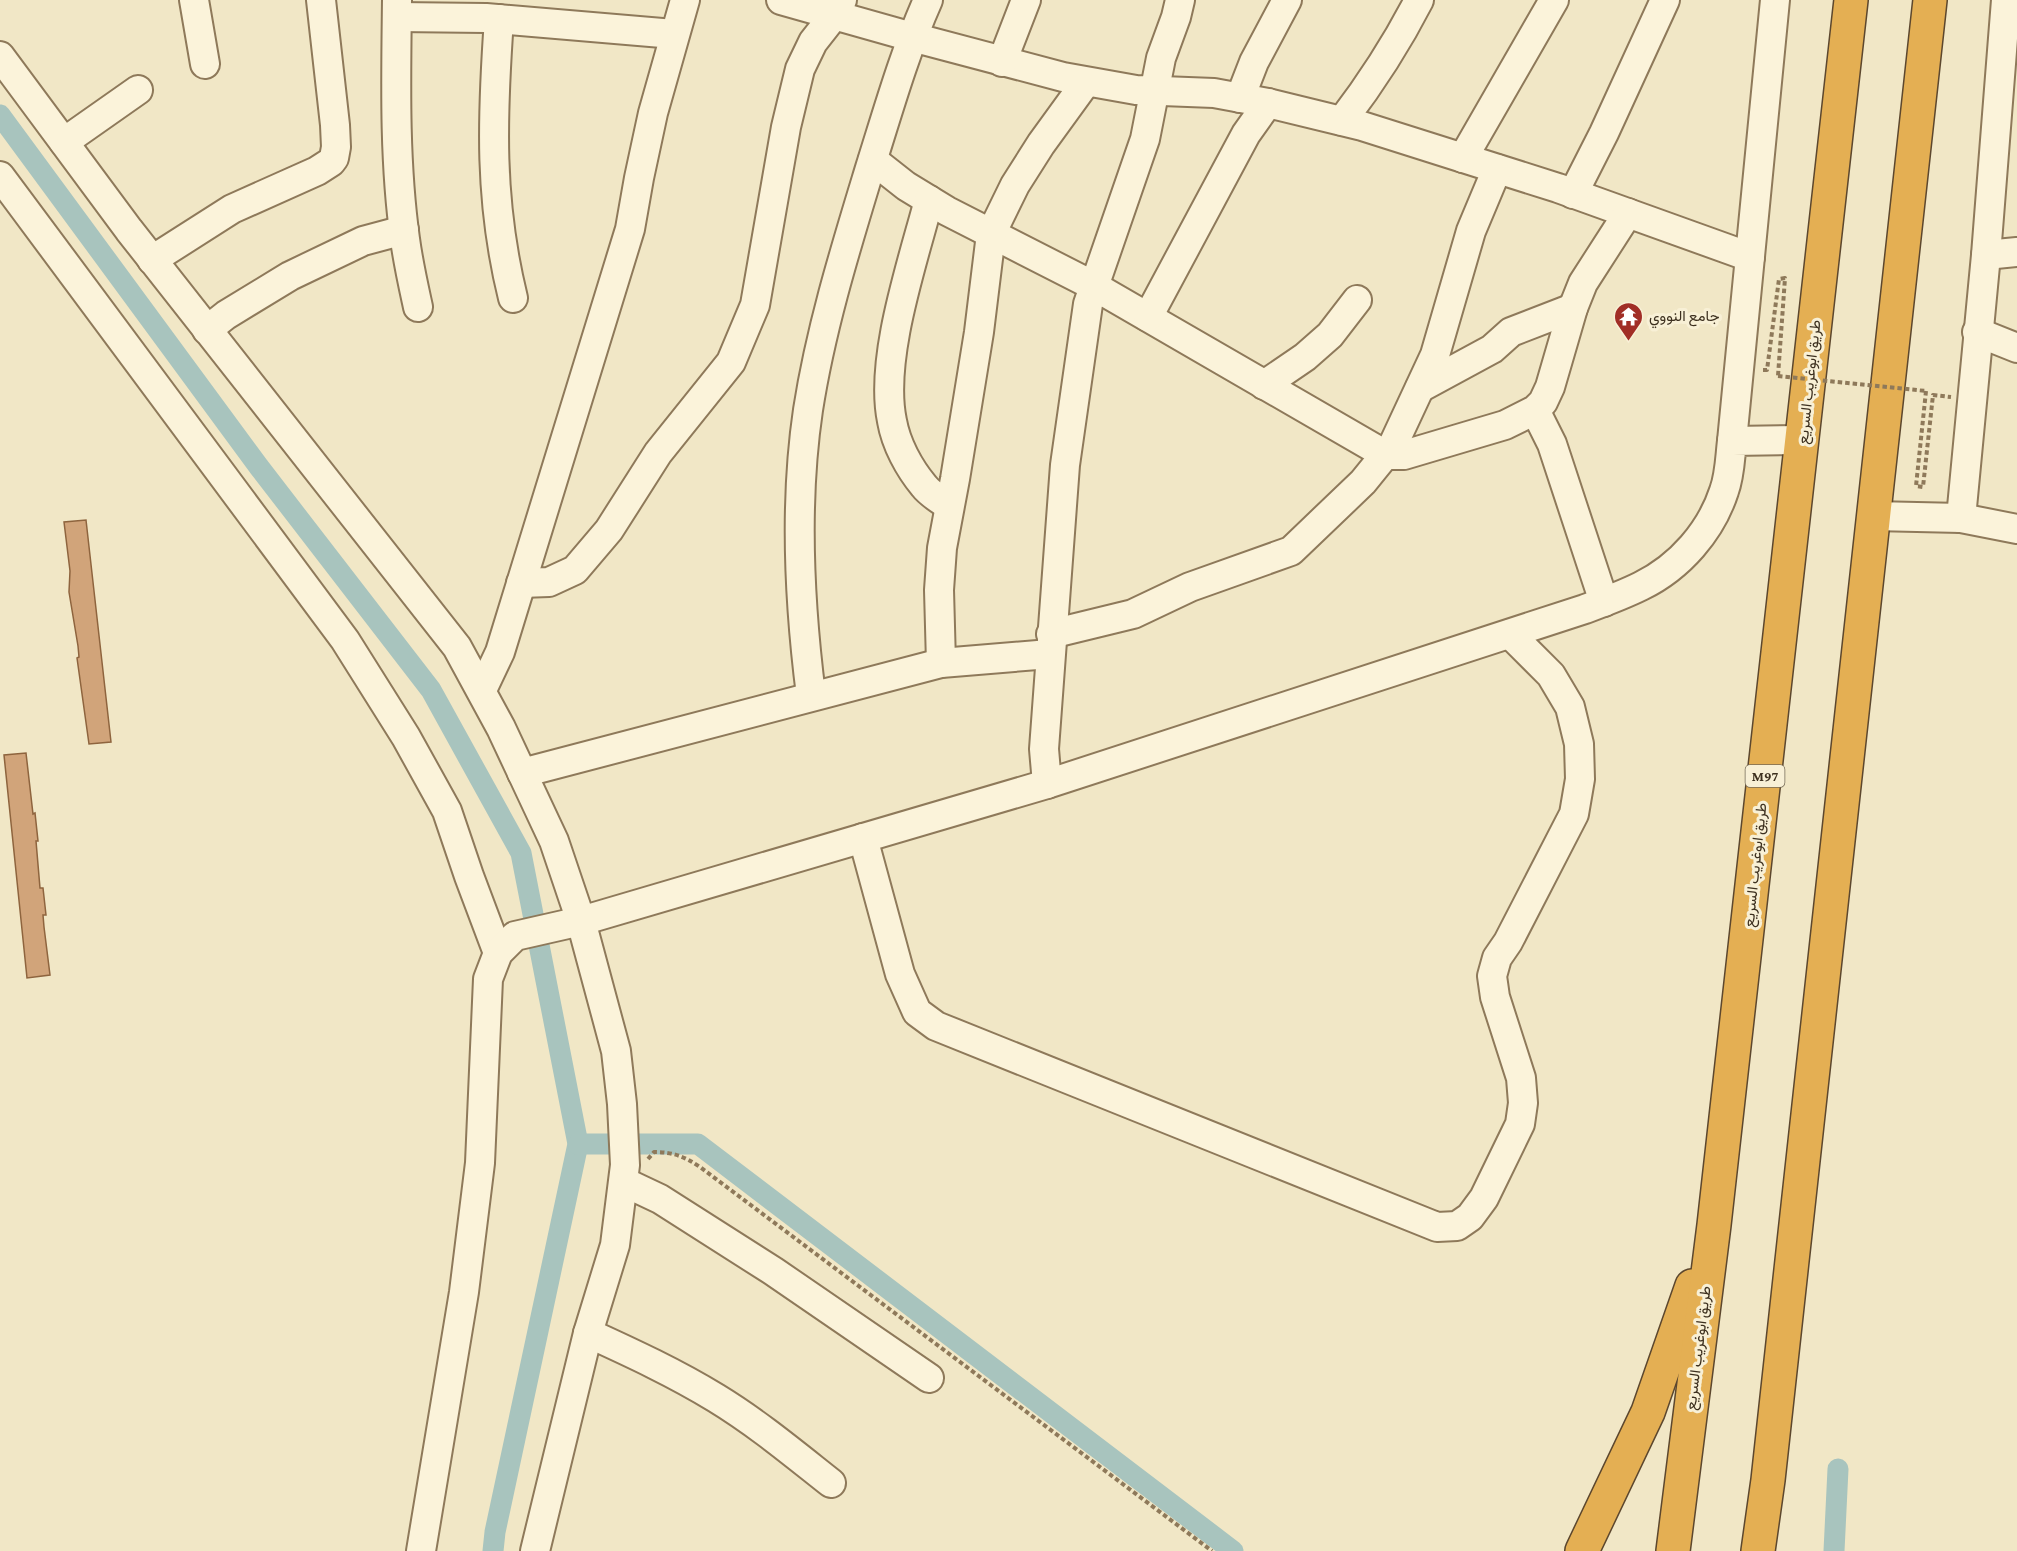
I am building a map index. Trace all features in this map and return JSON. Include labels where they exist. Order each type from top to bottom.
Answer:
[{"type":"highway","name":"طريق ابوغريب السريع","points":[[1673,1551],[1714,1225],[1851,0]]},
{"type":"highway","points":[[1758,1551],[1768,1480],[1930,0]]},
{"type":"highway","points":[[1582,1551],[1648,1412],[1714,1225]]},
{"type":"highway","points":[[1767,1551],[1768,1480]]},
{"type":"street","points":[[194,0],[205,64]]},
{"type":"street","points":[[152,260],[232,209],[317,171],[334,158],[335,125],[321,0]]},
{"type":"street","points":[[482,690],[500,652],[630,229],[641,167],[674,34],[685,0]]},
{"type":"street","points":[[781,0],[838,7],[912,37],[1086,82],[1136,90],[1214,93],[1268,103],[1362,126],[1573,194],[1750,257]]},
{"type":"street","points":[[811,695],[805,651],[799,523],[807,420],[833,294],[912,37],[928,0]]},
{"type":"street","points":[[1002,62],[1026,0]]},
{"type":"street","points":[[1047,784],[1044,749],[1065,465],[1088,304],[1145,139],[1161,58],[1180,0]]},
{"type":"street","points":[[1240,98],[1254,62],[1287,0]]},
{"type":"street","points":[[1342,121],[1372,83],[1419,0]]},
{"type":"street","points":[[1463,158],[1554,0]]},
{"type":"street","points":[[1573,194],[1604,133],[1665,0]]},
{"type":"street","points":[[421,1551],[464,1293],[480,1163],[488,979],[498,953],[515,936],[581,921],[1047,784],[1510,634],[1604,602],[1642,586],[1682,558],[1711,519],[1725,489],[1732,441],[1775,0]]},
{"type":"street","points":[[1960,518],[1986,255],[2006,0]]},
{"type":"street","points":[[521,583],[549,582],[575,570],[609,530],[658,453],[731,362],[755,305],[786,127],[800,69],[813,42],[838,7]]},
{"type":"street","points":[[418,307],[404,230],[396,103],[397,9],[674,34]]},
{"type":"street","points":[[499,19],[493,175],[504,263],[513,298]]},
{"type":"street","points":[[0,56],[152,260],[457,647],[482,690],[554,841],[581,921],[616,1051],[624,1156],[615,1245],[588,1333],[535,1551]]},
{"type":"street","points":[[941,663],[939,590],[942,548],[983,302],[991,234],[1015,185],[1041,144],[1086,82]]},
{"type":"street","points":[[64,142],[138,90]]},
{"type":"street","points":[[1148,317],[1246,134],[1268,103]]},
{"type":"street","points":[[873,159],[906,186],[929,200],[1094,286],[1386,455],[1404,455],[1505,426],[1535,410],[1543,402],[1550,387],[1573,308],[1583,283],[1628,213]]},
{"type":"street","points":[[522,772],[941,663],[1051,644],[1133,614],[1191,587],[1291,551],[1363,482],[1393,446],[1435,355],[1471,231],[1497,169]]},
{"type":"street","points":[[0,176],[345,640],[406,737],[447,811],[498,953]]},
{"type":"street","points":[[929,200],[896,328],[891,360],[891,418],[895,437],[925,488],[949,506]]},
{"type":"street","points":[[207,330],[225,315],[290,276],[363,241],[404,230]]},
{"type":"street","points":[[1986,255],[2017,252]]},
{"type":"street","points":[[1264,385],[1298,363],[1330,335],[1357,300]]},
{"type":"street","points":[[1420,388],[1492,350],[1511,332],[1573,308]]},
{"type":"street","points":[[1977,332],[2017,348]]},
{"type":"street","points":[[1535,410],[1552,444],[1604,602]]},
{"type":"street","points":[[1732,441],[1802,440]]},
{"type":"street","points":[[1873,516],[1960,518],[2017,529]]},
{"type":"street","points":[[863,838],[907,993],[917,1012],[936,1026],[1437,1227],[1457,1226],[1470,1217],[1484,1198],[1520,1124],[1523,1103],[1521,1078],[1495,998],[1491,976],[1497,958],[1508,942],[1574,814],[1580,779],[1579,744],[1570,707],[1551,675],[1510,634]]},
{"type":"street","points":[[624,1156],[660,1199],[764,1265],[929,1378]]},
{"type":"street","points":[[588,1333],[657,1365],[716,1398],[771,1435],[831,1483]]},
{"type":"path","points":[[1767,370],[1779,279],[1785,278],[1778,376],[1926,391],[1916,486],[1923,487],[1933,395]]},
{"type":"path","points":[[624,1156],[646,1163],[654,1152],[669,1152],[692,1162],[1212,1551]]},
{"type":"building","points":[[86,520],[111,742],[89,744],[77,658],[79,657],[78,646],[69,592],[70,571],[64,522]]},
{"type":"building","points":[[26,753],[33,814],[35,813],[40,888],[43,888],[46,915],[43,915],[50,975],[27,978],[4,755]]},
{"type":"waterway","points":[[0,115],[259,467],[431,690],[521,853],[578,1144],[495,1532],[493,1551]]},
{"type":"waterway","points":[[578,1144],[698,1144],[1233,1551]]},
{"type":"waterway","points":[[1834,1551],[1838,1469]]},
{"type":"place","name":"جامع النووي","points":[[1628,342]]}]
